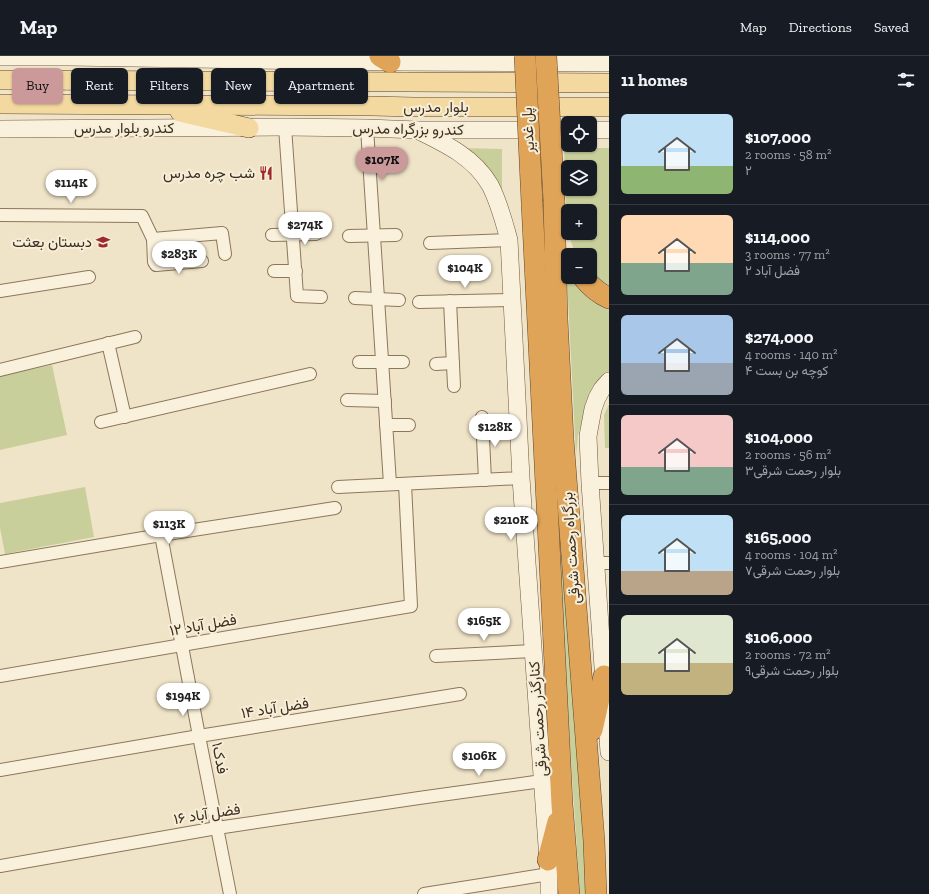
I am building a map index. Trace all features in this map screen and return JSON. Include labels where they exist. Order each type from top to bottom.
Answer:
[{"type":"highway","name":"پل غدیر","points":[[525,56],[532,204]]},
{"type":"highway","name":"پل غدیر","points":[[546,56],[554,201]]},
{"type":"highway","name":"بزرگراه رحمت شرقی","points":[[554,201],[556,319],[563,439],[594,842],[596,894]]},
{"type":"highway","points":[[554,201],[567,248]]},
{"type":"highway","name":"بزرگراه رحمت شرقی","points":[[532,204],[562,804],[569,894]]},
{"type":"highway","points":[[588,284],[602,295],[609,298]]},
{"type":"highway","points":[[587,750],[604,676]]},
{"type":"highway","points":[[548,867],[562,804]]},
{"type":"highway","points":[[594,842],[609,883]]},
{"type":"main road","points":[[0,57],[198,57],[609,63]]},
{"type":"main road","name":"بلوار مدرس","points":[[0,80],[71,80]]},
{"type":"main road","name":"بلوار مدرس","points":[[128,80],[609,83]]},
{"type":"main road","name":"بلوار مدرس","points":[[0,104],[71,104]]},
{"type":"main road","points":[[143,104],[249,128]]},
{"type":"main road","name":"بلوار مدرس","points":[[143,104],[609,108]]},
{"type":"main road","name":"کندرو بزرگراه مدرس","points":[[249,128],[285,127],[417,130],[561,130]]},
{"type":"main road","name":"کندرو بلوار مدرس","points":[[0,129],[249,128]]},
{"type":"main road","name":"کنارگذر رحمت شرقی","points":[[417,130],[456,150],[478,169],[490,184],[495,195],[509,240],[521,478],[549,894]]},
{"type":"main road","points":[[597,130],[609,130]]},
{"type":"main road","points":[[609,381],[597,398],[593,409],[588,436],[590,483],[602,563],[605,646],[604,676],[609,752]]},
{"type":"street","points":[[285,127],[297,296],[322,296]]},
{"type":"street","points":[[367,128],[390,484]]},
{"type":"street","points":[[0,215],[142,216],[153,239],[154,262],[156,265],[202,261]]},
{"type":"street","points":[[153,239],[222,233],[225,254]]},
{"type":"street","points":[[272,235],[316,234]]},
{"type":"street","points":[[349,236],[396,235]]},
{"type":"street","points":[[430,243],[509,240]]},
{"type":"street","points":[[274,271],[296,271]]},
{"type":"street","points":[[0,291],[89,277]]},
{"type":"street","points":[[355,298],[400,300]]},
{"type":"street","points":[[419,302],[512,300]]},
{"type":"street","points":[[450,301],[454,386]]},
{"type":"street","points":[[0,370],[136,337]]},
{"type":"street","points":[[108,343],[125,417]]},
{"type":"street","points":[[359,362],[404,362]]},
{"type":"street","points":[[436,364],[453,363]]},
{"type":"street","points":[[101,422],[310,374]]},
{"type":"street","points":[[347,400],[385,401]]},
{"type":"street","points":[[482,417],[485,480]]},
{"type":"street","points":[[386,425],[409,425]]},
{"type":"street","points":[[338,487],[521,478]]},
{"type":"street","points":[[590,483],[609,483]]},
{"type":"street","name":"فضل آباد ۱۲","points":[[0,676],[411,606],[405,484]]},
{"type":"street","points":[[0,562],[161,534],[335,508]]},
{"type":"street","name":"فدک۱","points":[[161,534],[230,894]]},
{"type":"street","points":[[436,656],[533,651]]},
{"type":"street","name":"فضل آباد ۱۴","points":[[0,770],[460,694]]},
{"type":"street","name":"فضل آباد ۱۶","points":[[0,866],[217,828],[542,781]]},
{"type":"street","points":[[424,894],[548,867]]},
{"type":"green space","points":[[461,148],[502,149],[502,201]]},
{"type":"green space","points":[[597,148],[609,148],[609,291],[597,281],[597,248],[573,248],[571,240],[597,240],[597,204],[566,204],[565,196],[597,196],[597,160],[564,160],[564,152],[597,152]]},
{"type":"green space","points":[[540,185],[588,894],[580,894],[567,702]]},
{"type":"green space","points":[[567,284],[583,284],[609,305],[609,371],[597,386],[587,406],[578,435],[576,456]]},
{"type":"green space","points":[[52,365],[67,435],[0,450],[0,376]]},
{"type":"green space","points":[[609,404],[609,448],[605,448],[604,415]]},
{"type":"green space","points":[[85,487],[94,537],[5,554],[0,528],[0,503]]},
{"type":"place","name":"شب چره مدرس","points":[[266,173]]},
{"type":"place","name":"دبستان بعثت","points":[[103,242]]}]
